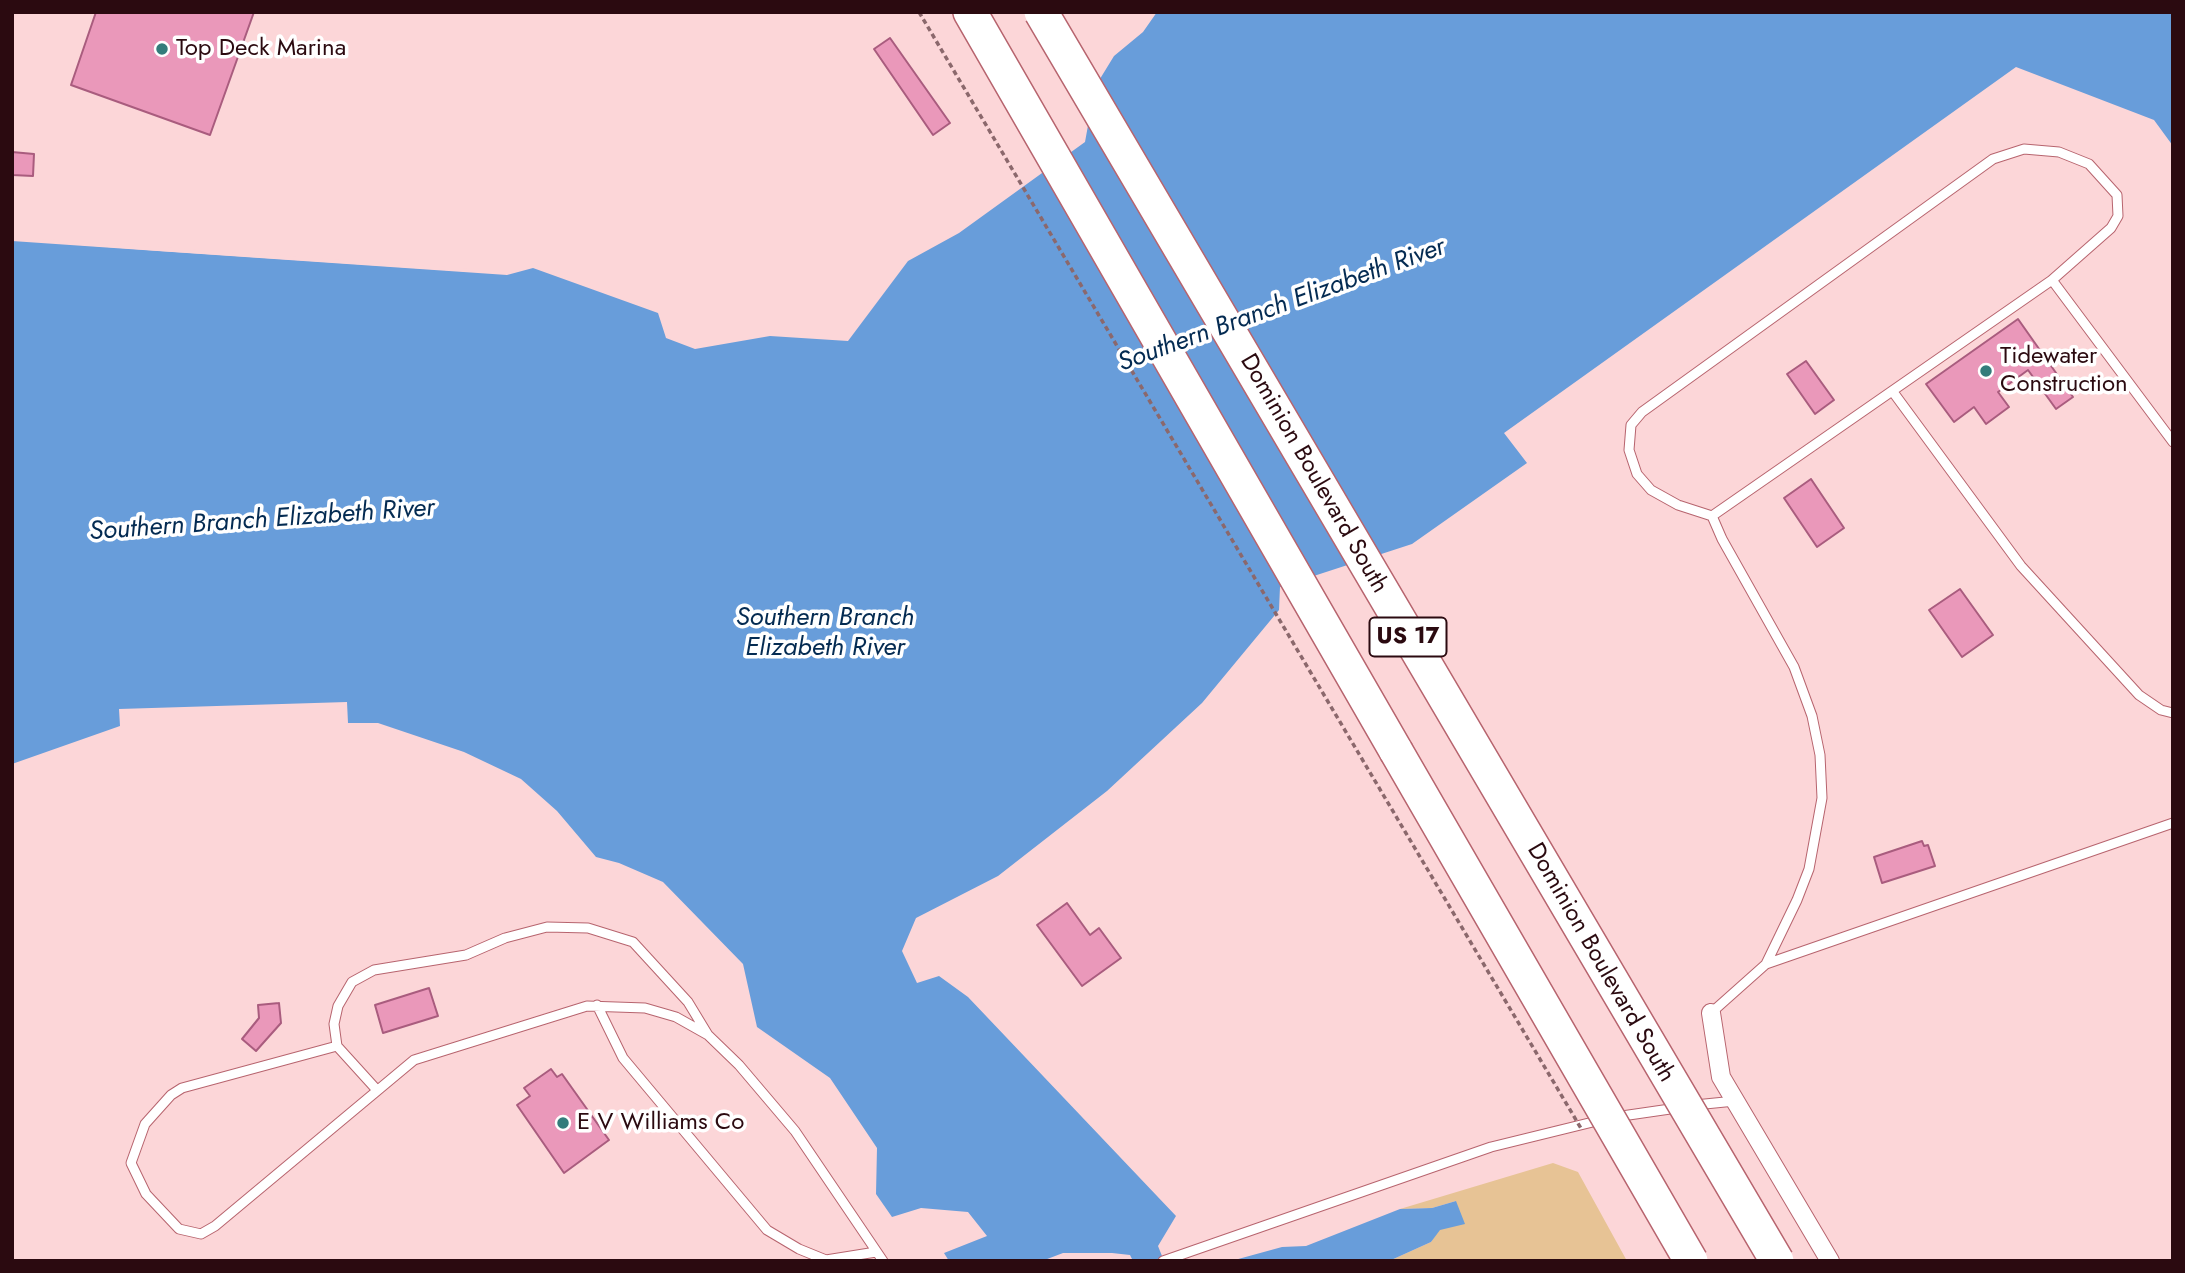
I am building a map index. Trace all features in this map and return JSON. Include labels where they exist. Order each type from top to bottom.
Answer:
[{"type":"highway","name":"US 17","points":[[970,12],[1691,1261]]},
{"type":"highway","name":"Dominion Boulevard South","points":[[1041,12],[1777,1261]]},
{"type":"street","points":[[1711,1013],[1718,1067],[1735,1101],[1830,1261]]},
{"type":"lane","points":[[1711,1013],[1766,964],[1797,901],[1808,870],[1822,798],[1820,755],[1812,716],[1794,667],[1739,572],[1712,516],[1678,505],[1651,490],[1637,474],[1629,450],[1632,425],[1642,412],[1993,159],[2024,149],[2059,152],[2089,164],[2117,195],[2118,216],[2111,228],[2052,280],[1712,516]]},
{"type":"lane","points":[[2052,280],[2173,442]]},
{"type":"lane","points":[[1894,392],[2021,566],[2139,695],[2161,710],[2173,713]]},
{"type":"lane","points":[[1766,964],[2173,823]]},
{"type":"lane","points":[[376,1089],[337,1046],[334,1024],[338,1006],[352,982],[374,970],[466,955],[505,938],[547,927],[588,928],[633,942],[688,1002],[708,1035]]},
{"type":"lane","points":[[597,1005],[623,1058],[647,1090],[767,1230],[799,1249],[826,1260],[876,1252]]},
{"type":"lane","points":[[337,1046],[182,1088],[171,1095],[145,1124],[131,1163],[146,1195],[179,1228],[201,1234],[215,1226],[414,1060],[511,1028],[597,1005],[645,1008],[676,1017],[708,1035],[739,1065],[795,1131],[883,1261]]},
{"type":"lane","points":[[1165,1260],[1491,1147],[1638,1112],[1735,1101]]},
{"type":"path","points":[[919,12],[1586,1136]]},
{"type":"shaded area","points":[[1553,1163],[1578,1172],[1627,1261],[1389,1261],[1431,1242],[1456,1201],[1432,1208],[1400,1209]]},
{"type":"water","name":"Southern Branch Elizabeth River","points":[[1157,12],[2173,12],[2173,146],[2154,120],[2016,67],[1504,433],[1527,463],[1412,544],[1280,587],[1279,610],[1202,703],[1107,791],[998,876],[916,918],[902,951],[917,983],[939,976],[968,997],[1176,1216],[1158,1246],[1164,1261],[1133,1261],[1130,1255],[1112,1253],[1063,1253],[1042,1261],[949,1261],[944,1253],[987,1236],[968,1212],[921,1208],[892,1217],[876,1194],[877,1148],[830,1078],[757,1027],[743,964],[663,882],[619,863],[596,857],[557,811],[521,779],[464,752],[378,723],[348,723],[347,702],[119,709],[120,726],[12,764],[12,241],[507,275],[533,268],[658,313],[666,338],[695,349],[770,336],[848,341],[908,261],[959,233],[1085,142],[1095,87],[1114,56],[1143,32]]},
{"type":"water","points":[[1456,1201],[1465,1224],[1440,1230],[1431,1242],[1389,1261],[1231,1261],[1282,1247],[1306,1246],[1400,1209],[1432,1208]]},
{"type":"pier","points":[[41,239],[474,269],[474,272],[41,242]]},
{"type":"building","name":"Top Deck Marina","points":[[96,12],[254,12],[210,135],[71,85]]},
{"type":"building","points":[[890,38],[950,123],[933,135],[874,49]]},
{"type":"building","points":[[12,152],[34,154],[33,176],[12,175]]},
{"type":"building","name":"Tidewater Construction","points":[[2018,319],[2073,397],[2056,409],[2028,370],[1998,392],[2009,407],[1986,424],[1974,407],[1954,422],[1926,384]]},
{"type":"building","points":[[1806,361],[1834,400],[1815,414],[1787,374]]},
{"type":"building","points":[[1811,479],[1844,528],[1817,547],[1784,498]]},
{"type":"building","points":[[1960,589],[1993,635],[1962,657],[1929,610]]},
{"type":"building","points":[[1922,841],[1924,846],[1928,845],[1935,866],[1882,883],[1874,857]]},
{"type":"building","points":[[1067,903],[1090,935],[1099,928],[1121,958],[1082,986],[1037,925]]},
{"type":"building","points":[[429,988],[438,1016],[383,1033],[375,1005]]},
{"type":"building","points":[[279,1003],[281,1023],[256,1051],[242,1039],[259,1018],[258,1005]]},
{"type":"building","name":"E V Williams Co","points":[[551,1069],[557,1077],[562,1074],[609,1140],[564,1173],[517,1105],[530,1096],[524,1088]]},
{"type":"place","name":"Top Deck Marina","points":[[162,49]]},
{"type":"place","name":"Tidewater Construction","points":[[1986,371]]},
{"type":"place","name":"E V Williams Co","points":[[563,1123]]}]
